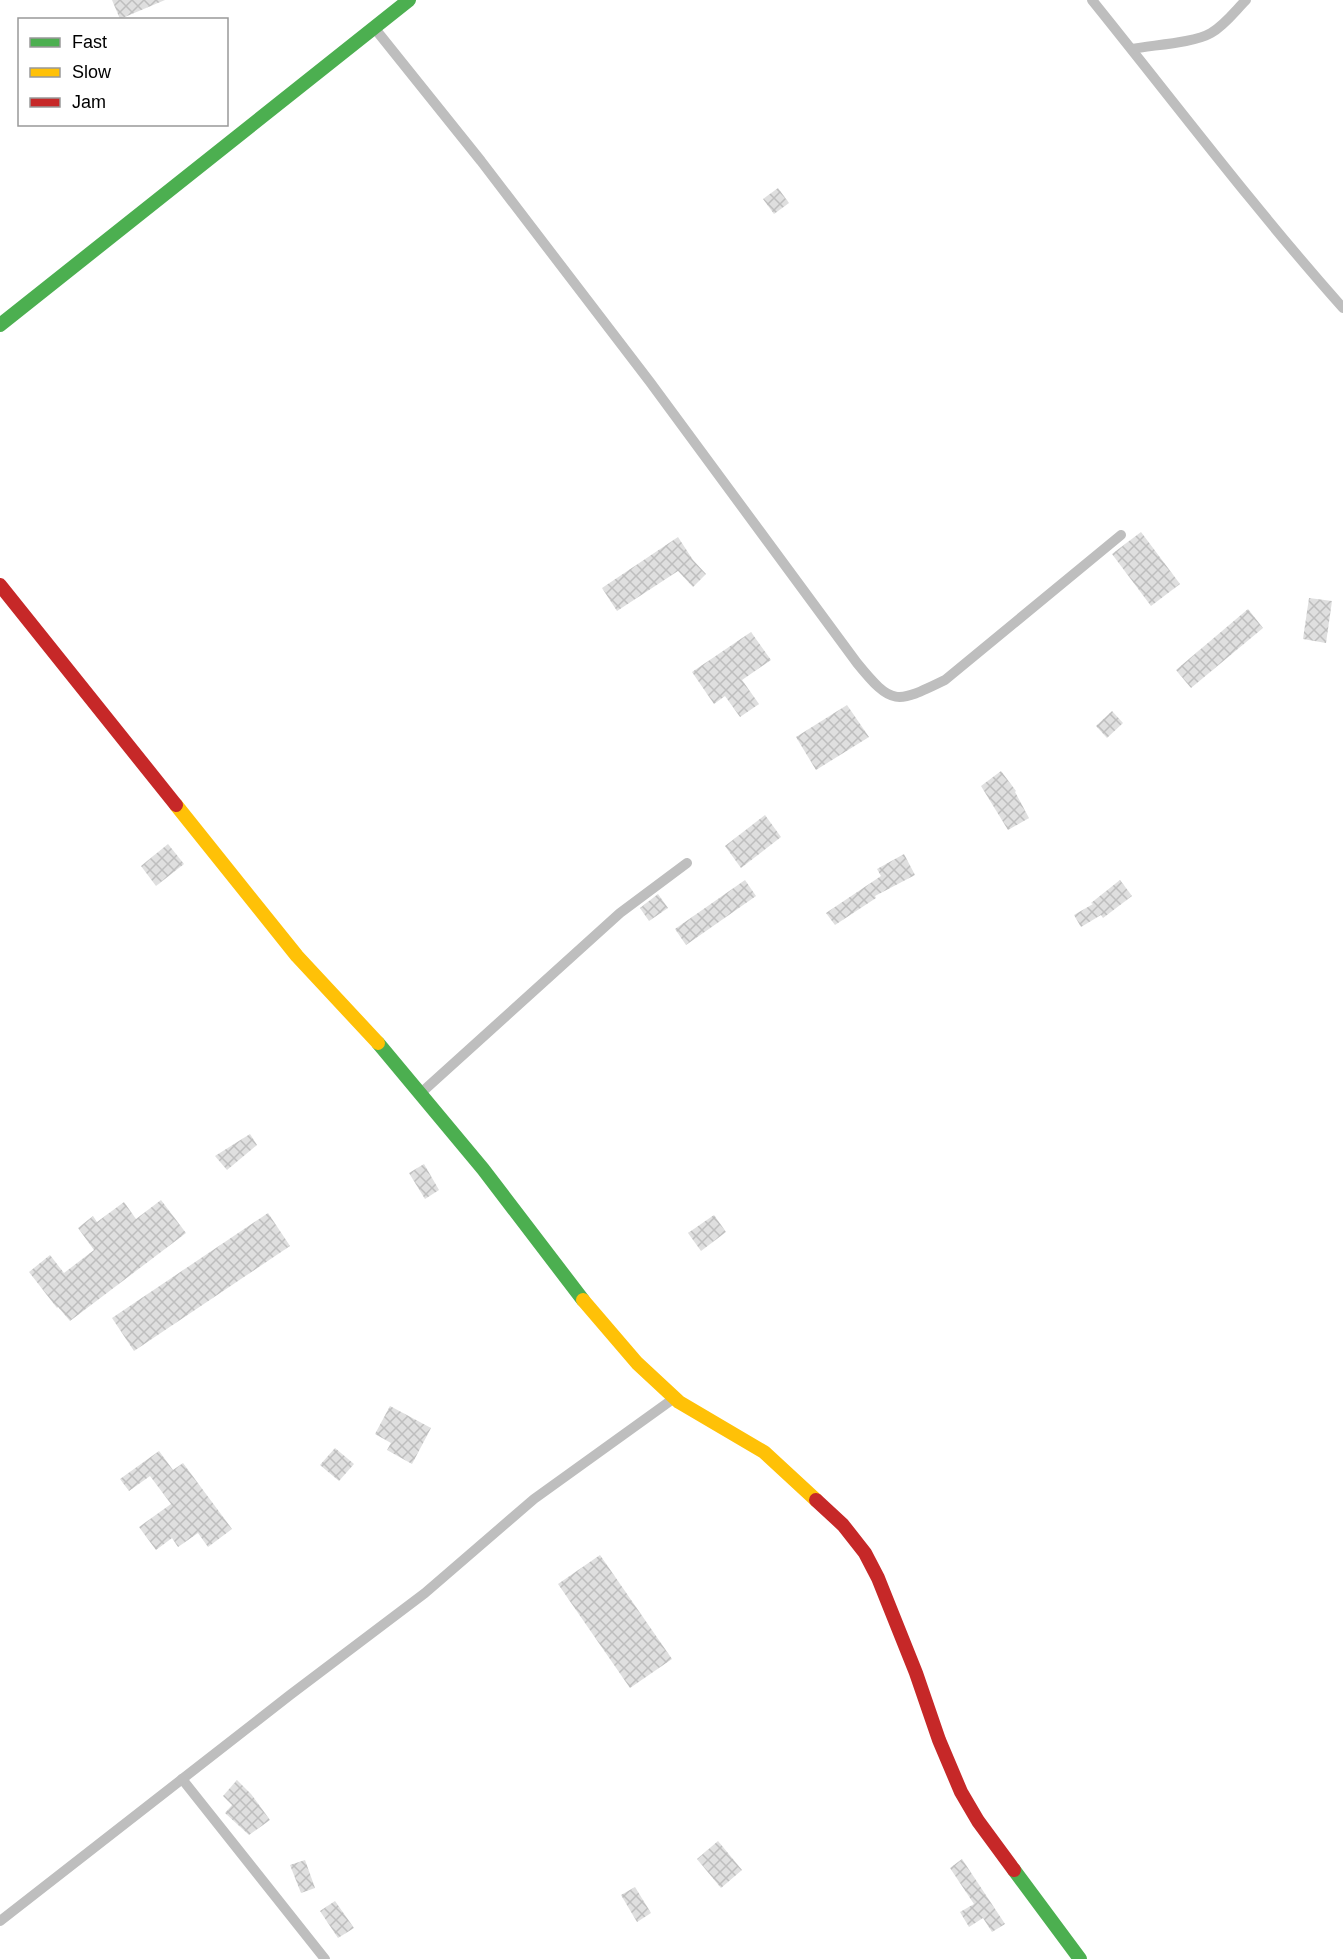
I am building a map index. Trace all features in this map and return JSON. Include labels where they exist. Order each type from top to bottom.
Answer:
[{"type":"street","points":[[0,325],[408,0]]},
{"type":"street","points":[[0,585],[297,956],[390,1056],[421,1093],[483,1169],[600,1321],[637,1364],[675,1398],[764,1452],[843,1525],[865,1553],[892,1609],[939,1740],[961,1792],[978,1821],[1080,1959]]},
{"type":"lane","points":[[1092,0],[1225,168],[1343,308]]},
{"type":"lane","points":[[1132,49],[1195,39],[1210,34],[1228,20],[1246,0]]},
{"type":"lane","points":[[374,27],[482,161],[877,687],[890,695],[903,699],[945,680],[1121,535]]},
{"type":"lane","points":[[421,1093],[620,913],[687,863]]},
{"type":"lane","points":[[0,1921],[425,1593],[534,1499],[675,1398]]},
{"type":"lane","points":[[182,1779],[325,1959]]},
{"type":"building","points":[[112,0],[165,0],[122,18],[120,18]]},
{"type":"building","points":[[778,188],[789,203],[774,214],[763,199]]},
{"type":"building","points":[[1141,532],[1180,584],[1151,606],[1112,554]]},
{"type":"building","points":[[678,537],[693,560],[706,574],[693,587],[678,571],[617,611],[602,588]]},
{"type":"building","points":[[1309,598],[1332,601],[1326,643],[1303,639]]},
{"type":"building","points":[[1248,609],[1263,628],[1191,688],[1176,670]]},
{"type":"building","points":[[751,632],[771,660],[742,680],[759,704],[740,717],[725,696],[714,704],[692,672]]},
{"type":"building","points":[[847,705],[869,737],[816,770],[796,737]]},
{"type":"building","points":[[1112,711],[1123,723],[1107,738],[1096,726]]},
{"type":"building","points":[[1001,771],[1016,791],[1029,818],[1008,830],[981,786]]},
{"type":"building","points":[[765,815],[781,837],[741,868],[725,846]]},
{"type":"building","points":[[168,844],[184,864],[156,886],[141,866]]},
{"type":"building","points":[[904,854],[915,875],[875,896],[876,898],[835,925],[826,913],[881,876],[877,869]]},
{"type":"building","points":[[745,880],[756,896],[686,945],[675,929]]},
{"type":"building","points":[[1120,880],[1132,896],[1103,918],[1101,915],[1081,927],[1074,915],[1093,904],[1091,903]]},
{"type":"building","points":[[658,894],[668,908],[649,921],[640,908]]},
{"type":"building","points":[[250,1134],[257,1145],[227,1170],[215,1156]]},
{"type":"building","points":[[424,1164],[439,1190],[425,1199],[409,1173]]},
{"type":"building","points":[[161,1200],[186,1233],[70,1321],[29,1272],[50,1255],[64,1273],[94,1250],[78,1228],[93,1216],[97,1222],[124,1202],[136,1219]]},
{"type":"building","points":[[268,1213],[290,1246],[134,1351],[112,1318]]},
{"type":"building","points":[[714,1215],[726,1232],[701,1251],[688,1233]]},
{"type":"building","points":[[390,1406],[431,1428],[412,1464],[387,1450],[391,1443],[375,1434]]},
{"type":"building","points":[[335,1448],[354,1464],[339,1481],[320,1465]]},
{"type":"building","points":[[159,1451],[173,1470],[183,1463],[232,1529],[208,1547],[198,1533],[178,1547],[172,1538],[156,1550],[139,1527],[171,1504],[150,1476],[129,1491],[120,1479]]},
{"type":"building","points":[[600,1555],[672,1659],[630,1688],[558,1584]]},
{"type":"building","points":[[237,1780],[251,1794],[270,1820],[249,1835],[225,1813],[232,1805],[223,1796]]},
{"type":"building","points":[[718,1841],[742,1870],[721,1888],[697,1859]]},
{"type":"building","points":[[962,1859],[1005,1924],[992,1932],[983,1918],[969,1927],[960,1912],[974,1904],[950,1868]]},
{"type":"building","points":[[305,1860],[315,1888],[301,1893],[290,1865]]},
{"type":"building","points":[[635,1887],[651,1913],[637,1922],[621,1895]]},
{"type":"building","points":[[335,1901],[354,1928],[338,1938],[320,1911]]},
{"type":"traffic: fast","points":[[0,325],[409,0]]},
{"type":"traffic: fast","points":[[378,1043],[483,1169],[583,1300]]},
{"type":"traffic: fast","points":[[1014,1870],[1080,1959]]},
{"type":"traffic: slow","points":[[176,805],[297,956],[378,1043]]},
{"type":"traffic: slow","points":[[583,1300],[637,1363],[679,1402],[764,1452],[816,1500]]},
{"type":"traffic: jam","points":[[0,585],[176,805]]},
{"type":"traffic: jam","points":[[816,1500],[843,1525],[865,1553],[878,1578],[961,1792],[978,1821],[1014,1870]]}]
